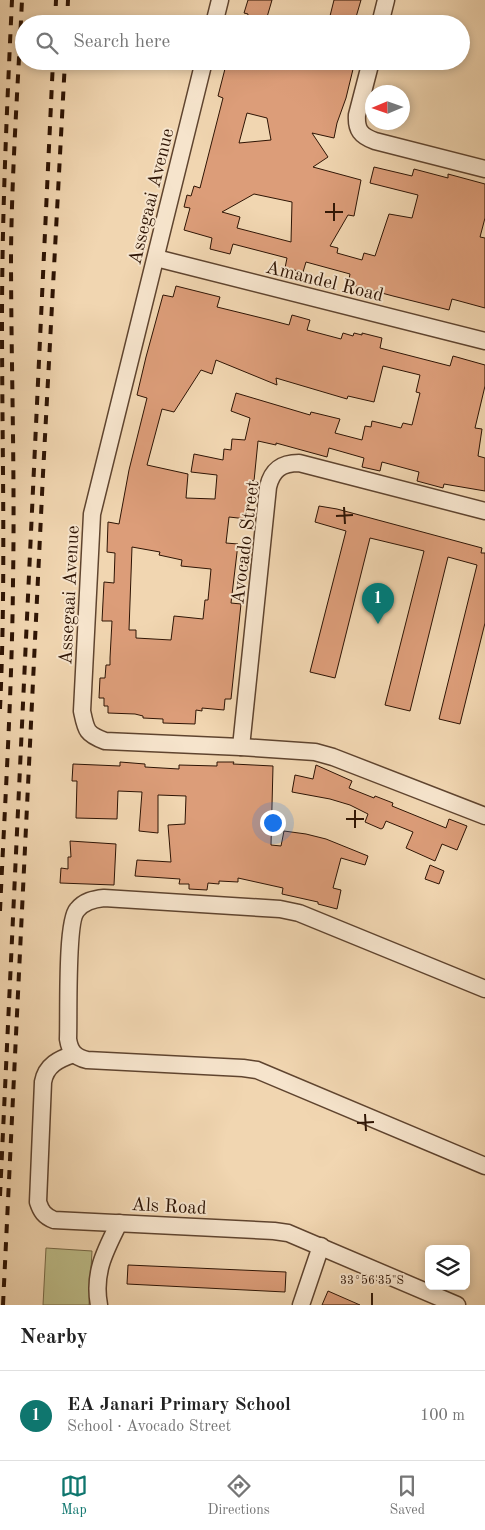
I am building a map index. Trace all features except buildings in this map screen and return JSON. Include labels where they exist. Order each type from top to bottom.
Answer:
[{"type":"street","points":[[216,15],[220,0]]},
{"type":"street","points":[[382,15],[386,0]]},
{"type":"street","name":"Assegaai Avenue","points":[[202,70],[92,514],[82,711],[86,729],[93,736],[105,741],[315,752],[333,757],[485,816]]},
{"type":"street","points":[[369,70],[357,115],[359,132],[375,141],[485,169]]},
{"type":"street","name":"Amandel Road","points":[[156,258],[485,341]]},
{"type":"street","name":"Avocado Street","points":[[241,747],[268,487],[270,478],[276,470],[290,463],[299,464],[485,511]]},
{"type":"street","points":[[485,989],[290,911],[104,898],[90,900],[76,910],[71,930],[68,1039],[69,1048],[74,1054],[88,1060],[257,1070],[485,1166]]},
{"type":"street","name":"Als Road","points":[[74,1054],[60,1059],[50,1066],[44,1075],[38,1202],[41,1211],[46,1217],[54,1220],[288,1233],[457,1305]]},
{"type":"street","points":[[99,1305],[98,1272],[119,1223]]},
{"type":"street","points":[[301,1305],[320,1246]]},
{"type":"green space","points":[[46,1248],[92,1251],[89,1305],[43,1305]]},
{"type":"railway","points":[[0,709],[3,563],[3,240],[12,0]]},
{"type":"railway","points":[[21,15],[22,0]]},
{"type":"railway","points":[[55,15],[56,0]]},
{"type":"railway","points":[[67,15],[68,0]]},
{"type":"railway","points":[[0,911],[12,623],[14,500],[11,252],[18,70]]},
{"type":"railway","points":[[0,1196],[53,70]]},
{"type":"railway","points":[[3,1305],[65,70]]},
{"type":"place","name":"EA Janari Primary School","points":[[378,624]]}]
